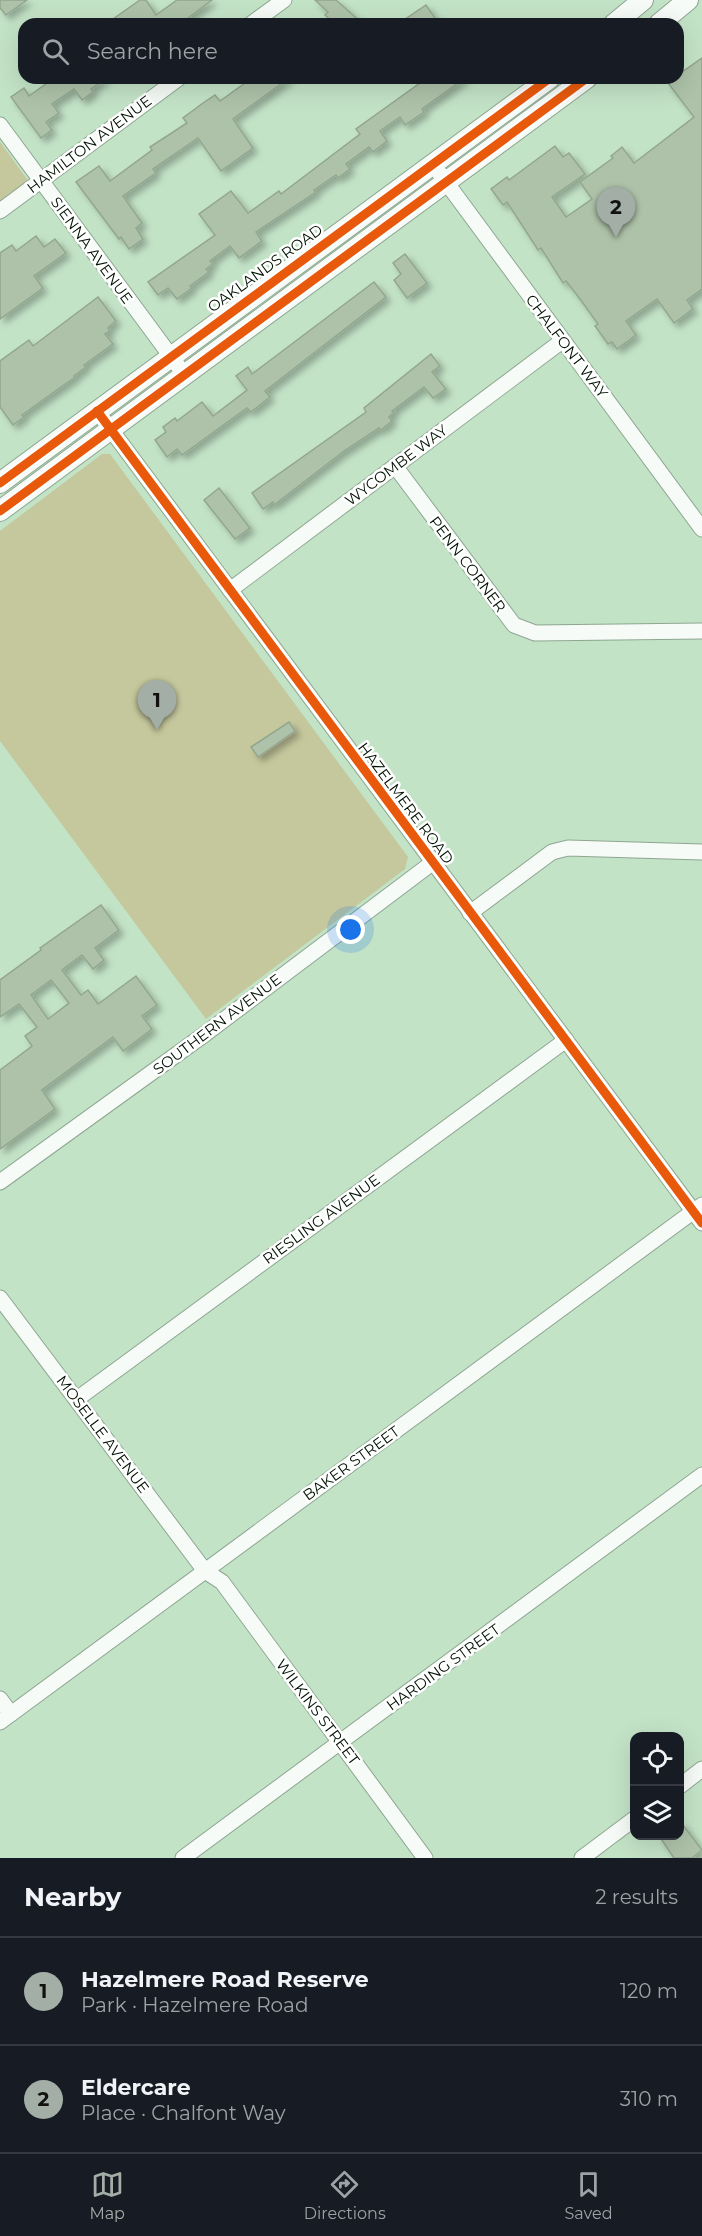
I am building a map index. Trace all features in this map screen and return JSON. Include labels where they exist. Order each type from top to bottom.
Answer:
[{"type":"main road","points":[[621,18],[643,0]]},
{"type":"main road","points":[[666,18],[688,0]]},
{"type":"main road","name":"OAKLANDS ROAD","points":[[0,483],[542,84]]},
{"type":"main road","points":[[0,510],[579,84]]},
{"type":"street","points":[[259,18],[284,0]]},
{"type":"street","name":"HAMILTON AVENUE","points":[[0,211],[170,84]]},
{"type":"street","name":"SIENNA AVENUE","points":[[0,125],[184,374]]},
{"type":"street","name":"CHALFONT WAY","points":[[432,163],[702,529]]},
{"type":"street","name":"WYCOMBE WAY","points":[[230,590],[562,341]]},
{"type":"street","name":"HAZELMERE ROAD","points":[[97,411],[470,914],[699,1213]]},
{"type":"street","name":"PENN CORNER","points":[[395,466],[514,625],[535,633],[702,631]]},
{"type":"street","points":[[470,914],[552,852],[568,848],[702,852]]},
{"type":"street","name":"SOUTHERN AVENUE","points":[[0,1182],[205,1034],[432,863]]},
{"type":"street","name":"RIESLING AVENUE","points":[[77,1399],[566,1040]]},
{"type":"street","name":"BAKER STREET","points":[[5,1718],[699,1213]]},
{"type":"street","name":"MOSELLE AVENUE","points":[[0,1298],[205,1571]]},
{"type":"street","name":"HARDING STREET","points":[[183,1858],[702,1475]]},
{"type":"street","name":"WILKINS STREET","points":[[205,1571],[222,1582],[425,1858]]},
{"type":"street","points":[[0,1699],[5,1718]]},
{"type":"street","points":[[684,1783],[702,1769]]},
{"type":"street","points":[[582,1858],[630,1822]]},
{"type":"green space","points":[[0,142],[29,182],[0,203]]},
{"type":"green space","points":[[102,454],[110,454],[408,857],[405,869],[206,1019],[0,741],[0,531]]},
{"type":"building","points":[[0,0],[27,0],[6,15],[0,8]]},
{"type":"building","points":[[140,0],[146,0],[156,15],[177,0],[212,0],[188,18],[114,18]]},
{"type":"building","points":[[315,0],[336,0],[356,18],[328,18],[325,15],[328,12]]},
{"type":"building","points":[[426,5],[435,18],[407,18]]},
{"type":"building","points":[[702,58],[702,289],[687,300],[693,309],[674,323],[657,299],[626,321],[636,335],[617,349],[612,342],[608,344],[595,326],[598,324],[566,281],[563,283],[541,248],[538,250],[507,202],[503,205],[491,189],[507,177],[509,180],[555,146],[563,157],[569,153],[585,174],[552,197],[566,217],[592,199],[580,182],[613,158],[611,156],[622,147],[634,163],[694,117],[669,84],[684,84],[684,71]]},
{"type":"building","points":[[46,84],[98,84],[91,89],[93,92],[82,100],[74,89],[52,104],[59,113],[46,122],[52,130],[41,138],[11,97],[24,88],[29,96]]},
{"type":"building","points":[[244,84],[281,84],[233,119],[253,148],[221,171],[198,138],[153,169],[156,173],[123,196],[142,223],[136,228],[143,239],[129,249],[76,182],[99,166],[110,181],[152,150],[150,147],[187,123],[183,118],[203,103],[215,95],[220,101]]},
{"type":"building","points":[[419,84],[457,84],[422,109],[424,112],[405,125],[400,117],[380,131],[387,141],[373,152],[369,147],[346,164],[350,169],[338,178],[336,175],[314,190],[316,192],[256,232],[262,241],[239,258],[230,246],[210,261],[213,264],[206,269],[209,272],[177,299],[168,288],[158,295],[148,282],[215,235],[199,214],[231,191],[248,213],[279,191],[281,194],[360,134],[356,129]]},
{"type":"building","points":[[36,236],[44,247],[55,239],[66,253],[34,276],[43,288],[0,319],[0,253],[12,245],[16,251]]},
{"type":"building","points":[[405,254],[427,283],[407,298],[394,280],[401,274],[393,263]]},
{"type":"building","points":[[374,282],[386,297],[265,391],[270,397],[251,412],[247,408],[182,455],[177,449],[167,457],[155,440],[166,432],[163,427],[175,418],[177,421],[202,402],[213,416],[247,390],[236,376],[248,367],[252,374]]},
{"type":"building","points":[[98,297],[116,321],[108,328],[110,331],[105,334],[113,344],[84,365],[86,367],[75,377],[22,415],[24,417],[13,425],[0,407],[0,361],[29,340],[33,346]]},
{"type":"building","points":[[431,354],[440,366],[432,372],[446,389],[433,398],[424,387],[392,411],[394,412],[389,417],[392,421],[381,430],[379,428],[344,451],[274,505],[273,502],[263,509],[252,493],[366,412],[364,408]]},
{"type":"building","points":[[219,488],[250,528],[235,539],[204,500]]},
{"type":"building","points":[[289,722],[295,731],[258,757],[251,747]]},
{"type":"building","points":[[101,905],[119,930],[95,948],[104,960],[93,969],[82,955],[62,970],[81,995],[88,990],[98,1004],[136,976],[157,1005],[142,1016],[152,1029],[123,1051],[113,1037],[42,1090],[55,1109],[0,1149],[0,1070],[32,1046],[25,1036],[37,1027],[19,1004],[0,1017],[0,980],[41,950],[40,948]],"holes":[[[51,980],[69,1003],[48,1019],[31,995]]]},
{"type":"building","points":[[684,1826],[702,1850],[692,1858],[674,1858],[662,1840],[684,1840]]},
{"type":"cycle path","points":[[0,483],[542,84]]},
{"type":"cycle path","points":[[0,511],[579,84]]},
{"type":"cycle path","points":[[97,411],[702,1223]]},
{"type":"place","name":"Eldercare","points":[[616,237]]},
{"type":"place","name":"Hazelmere Road Reserve","points":[[157,730]]}]
